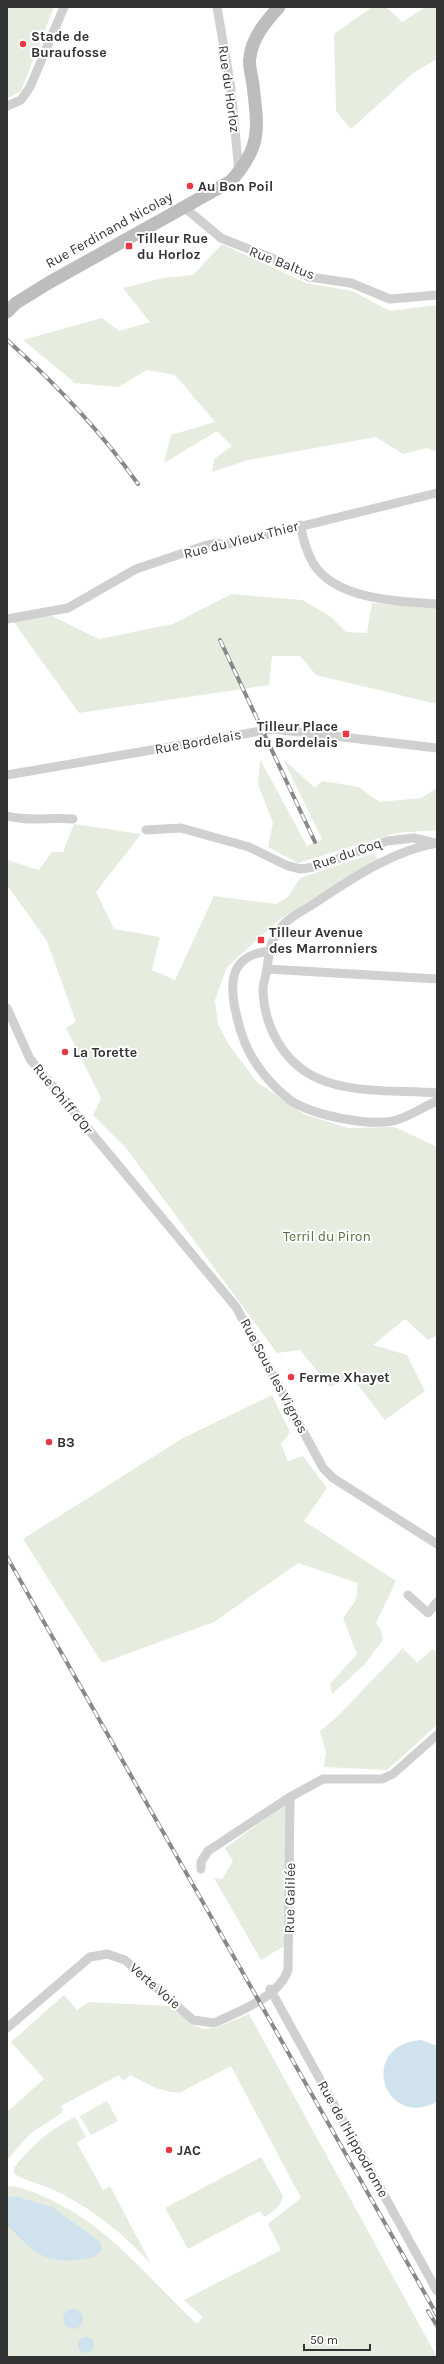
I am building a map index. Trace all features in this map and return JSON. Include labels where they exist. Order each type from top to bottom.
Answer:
[{"type":"street","points":[[7,106],[21,100],[30,87],[64,7]]},
{"type":"street","name":"Rue du Horloz","points":[[217,7],[230,88],[239,172]]},
{"type":"street","name":"Rue Ferdinand Nicolay","points":[[7,312],[16,303],[50,282],[231,182],[253,152],[258,126],[249,58],[256,39],[267,20],[279,7]]},
{"type":"street","name":"Rue Baltus","points":[[184,207],[221,238],[274,259],[309,277],[351,283],[390,300],[437,296]]},
{"type":"street","name":"Rue du Vieux Thier","points":[[7,619],[68,608],[136,569],[204,546],[217,543],[225,545],[300,525],[437,493]]},
{"type":"street","points":[[300,525],[307,551],[313,563],[324,576],[364,596],[385,601],[437,604]]},
{"type":"street","name":"Rue Bordelais","points":[[7,775],[273,729],[437,748]]},
{"type":"street","points":[[7,816],[39,820],[57,817],[73,820]]},
{"type":"street","name":"Rue du Coq","points":[[146,830],[181,828],[249,847],[288,866],[300,869],[314,867],[386,841],[414,838],[436,843]]},
{"type":"street","points":[[436,843],[397,855],[328,895],[286,922],[273,938],[269,951],[263,989],[264,1007],[270,1026],[283,1052],[306,1072],[317,1078],[344,1087],[437,1093]]},
{"type":"street","points":[[269,951],[254,953],[244,960],[236,970],[233,991],[242,1034],[254,1061],[269,1081],[291,1100],[336,1118],[393,1121],[437,1102]]},
{"type":"street","points":[[267,969],[437,979]]},
{"type":"street","name":"Rue Chiff d'Or","points":[[7,1008],[30,1059],[131,1182]]},
{"type":"street","name":"Rue Sous les Vignes","points":[[131,1182],[236,1307],[323,1468],[333,1478],[437,1544]]},
{"type":"street","points":[[408,1595],[428,1613],[437,1602]]},
{"type":"street","points":[[201,1869],[201,1862],[208,1851],[290,1797],[323,1779],[382,1779],[393,1774],[437,1735]]},
{"type":"street","name":"Rue Galilée","points":[[271,1990],[282,1985],[288,1970],[290,1797]]},
{"type":"street","name":"Verte Voie","points":[[7,2028],[90,1957],[107,1954],[125,1960],[193,2020],[203,2023],[219,2021],[271,1990]]},
{"type":"street","name":"Rue de l'Hippodrome","points":[[271,1990],[437,2290]]},
{"type":"green space","name":"Stade de Buraufosse","points":[[7,7],[54,7],[21,91],[7,98]]},
{"type":"green space","points":[[372,7],[386,7],[402,22],[426,7],[437,7],[437,59],[413,73],[351,129],[336,111],[334,34]]},
{"type":"green space","points":[[222,244],[306,283],[352,291],[390,311],[437,305],[437,452],[427,448],[403,454],[376,437],[248,460],[212,472],[214,459],[232,446],[217,431],[164,463],[171,435],[215,422],[175,375],[147,370],[118,387],[75,383],[23,340],[102,318],[119,331],[150,322],[123,288],[163,278],[193,275]]},
{"type":"green space","points":[[231,594],[302,600],[330,616],[346,632],[367,633],[372,603],[437,608],[437,704],[316,675],[300,656],[272,656],[269,685],[79,713],[13,621],[52,616],[99,639],[173,624]]},
{"type":"green space","points":[[260,759],[307,846],[322,839],[283,759],[315,788],[322,781],[359,787],[379,802],[421,798],[437,788],[437,830],[396,833],[298,863],[268,847],[273,823],[258,784]]},
{"type":"green space","name":"Terril du Piron","points":[[74,824],[141,834],[96,892],[114,929],[160,937],[152,970],[175,980],[214,896],[276,904],[288,897],[300,878],[374,853],[378,859],[280,919],[227,967],[215,1000],[218,1024],[229,1045],[257,1082],[304,1114],[348,1128],[395,1127],[437,1147],[437,1335],[428,1340],[405,1319],[373,1345],[407,1355],[425,1391],[385,1420],[351,1376],[330,1387],[300,1350],[277,1353],[126,1148],[93,1115],[101,1098],[66,1028],[76,1022],[47,941],[7,885],[7,860],[39,870],[52,852],[63,852]]},
{"type":"green space","points":[[272,1395],[290,1432],[281,1444],[288,1461],[303,1456],[327,1488],[304,1521],[396,1581],[376,1623],[381,1630],[383,1640],[364,1665],[332,1694],[330,1684],[357,1654],[343,1618],[356,1600],[358,1583],[298,1563],[214,1622],[102,1663],[23,1539],[183,1438]]},
{"type":"green space","points":[[403,1648],[417,1663],[433,1649],[437,1652],[437,1725],[387,1770],[324,1767],[326,1753],[320,1731],[338,1716]]},
{"type":"green space","points":[[287,1803],[284,1946],[261,1960],[214,1878],[222,1879],[233,1861],[225,1848]]},
{"type":"green space","points":[[64,1995],[77,2010],[88,2002],[170,2006],[191,2024],[204,2029],[215,2028],[249,2014],[437,2357],[7,2357],[7,2186],[20,2188],[38,2194],[66,2208],[87,2221],[126,2253],[197,2324],[203,2317],[184,2300],[281,2250],[268,2224],[301,2198],[231,2066],[181,2092],[161,2090],[130,2075],[123,2081],[119,2075],[61,2106],[63,2112],[31,2133],[7,2160],[7,2112],[44,2079],[11,2042]]},
{"type":"green space","points":[[107,2101],[118,2121],[91,2135],[80,2116]]},
{"type":"green space","points":[[75,2117],[86,2137],[77,2143],[103,2190],[110,2186],[151,2264],[119,2232],[83,2206],[56,2191],[21,2178],[14,2173],[14,2168],[34,2145],[57,2127]]},
{"type":"green space","points":[[261,2157],[283,2196],[278,2206],[264,2217],[260,2211],[188,2249],[165,2208]]},
{"type":"water","points":[[421,2040],[437,2046],[437,2102],[418,2108],[403,2105],[391,2096],[385,2083],[384,2069],[389,2056],[401,2045]]},
{"type":"water","points":[[14,2196],[52,2207],[100,2242],[102,2249],[92,2258],[78,2260],[54,2259],[37,2253],[7,2225],[7,2198]]},
{"type":"water","points":[[73,2309],[80,2312],[83,2319],[80,2326],[73,2329],[66,2326],[63,2319],[66,2312]]},
{"type":"water","points":[[86,2337],[93,2342],[94,2345],[89,2352],[86,2353],[79,2348],[78,2345],[83,2338]]},
{"type":"railway","points":[[7,340],[43,373],[77,408],[93,426],[138,484]]},
{"type":"railway","points":[[220,640],[315,842]]},
{"type":"railway","points":[[7,1557],[437,2315]]},
{"type":"railway","points":[[428,2311],[437,2326]]},
{"type":"place","name":"Stade de Buraufosse","points":[[23,44]]},
{"type":"place","name":"Au Bon Poil","points":[[190,186]]},
{"type":"place","name":"Tilleur Rue du Horloz","points":[[129,246]]},
{"type":"place","name":"Tilleur Place du Bordelais","points":[[346,734]]},
{"type":"place","name":"Tilleur Avenue des Marronniers","points":[[261,940]]},
{"type":"place","name":"La Torette","points":[[65,1052]]},
{"type":"place","name":"Ferme Xhayet","points":[[291,1377]]},
{"type":"place","name":"B3","points":[[49,1442]]},
{"type":"place","name":"JAC","points":[[169,2150]]}]
